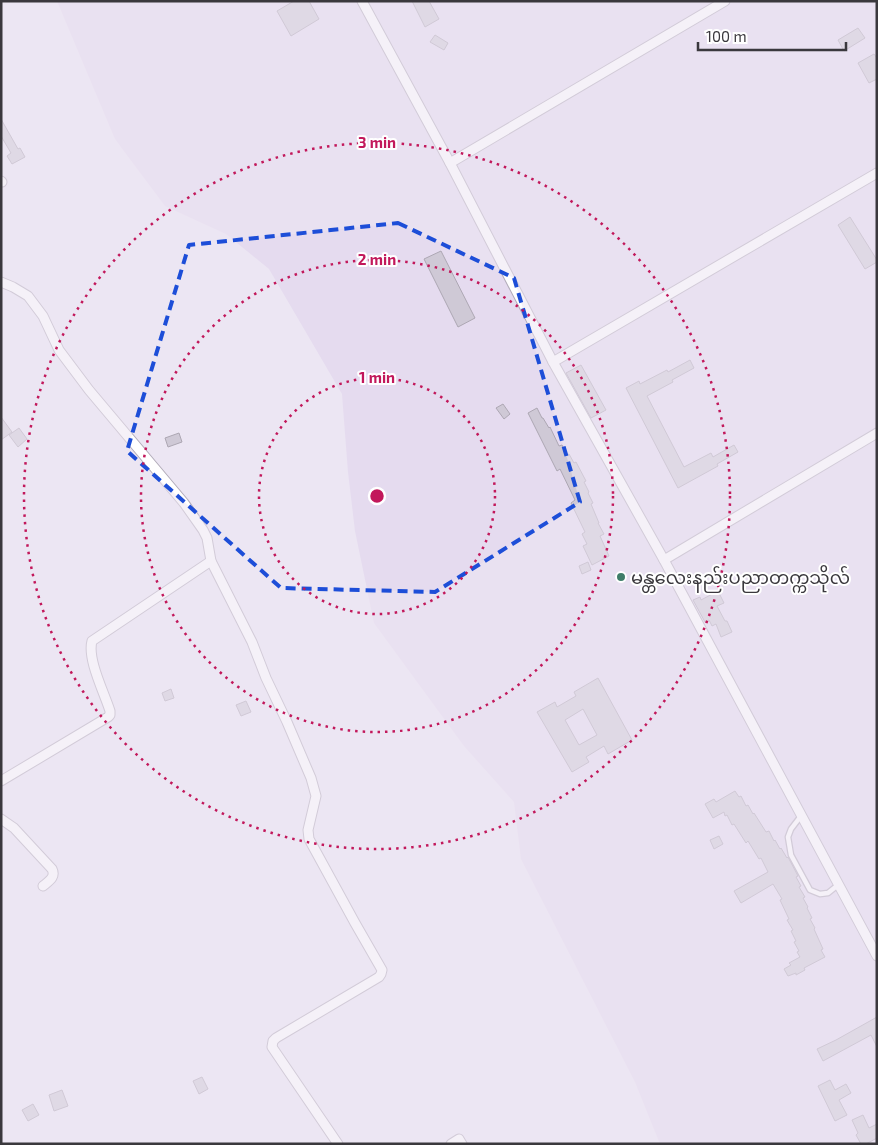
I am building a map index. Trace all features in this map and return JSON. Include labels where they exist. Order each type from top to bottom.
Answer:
[{"type":"street","points":[[362,1],[450,163],[553,362],[664,560],[838,885],[876,951]]},
{"type":"street","points":[[450,163],[725,1]]},
{"type":"street","points":[[553,362],[877,173]]},
{"type":"street","points":[[1,282],[28,296],[43,316],[59,350],[89,390],[184,504],[203,530],[208,542],[211,561],[252,642],[311,778],[316,796],[308,830],[309,839],[382,970],[379,977],[273,1040],[272,1047],[338,1144]]},
{"type":"street","points":[[664,560],[877,433]]},
{"type":"street","points":[[1,780],[110,715],[92,661],[90,647],[92,641],[211,561]]},
{"type":"street","points":[[1,819],[14,828],[52,868],[53,877],[43,886]]},
{"type":"street","points":[[451,1144],[459,1138],[462,1144]]},
{"type":"lane","points":[[801,816],[791,829],[788,837],[791,855],[810,890],[820,894],[828,893],[838,885]]},
{"type":"highlighted area","points":[[398,223],[514,278],[580,502],[435,592],[281,588],[127,451],[189,245]]},
{"type":"shaded area","name":"မန္တလေးနည်းပညာတက္ကသိုလ်","points":[[57,1],[877,1],[877,1144],[660,1144],[635,1082],[521,859],[514,802],[464,746],[374,623],[355,531],[342,394],[269,269],[226,234],[165,206],[115,139]]},
{"type":"building","points":[[294,1],[309,1],[319,19],[291,36],[277,11]]},
{"type":"building","points":[[412,1],[429,1],[439,19],[425,27]]},
{"type":"building","points":[[858,28],[865,38],[844,51],[838,40]]},
{"type":"building","points":[[435,35],[448,43],[444,50],[430,42]]},
{"type":"building","points":[[874,54],[877,58],[877,79],[869,83],[858,63]]},
{"type":"building","points":[[1,119],[18,149],[20,148],[25,157],[12,164],[7,156],[11,153],[1,136]]},
{"type":"building","points":[[850,217],[877,260],[877,262],[865,269],[838,225]]},
{"type":"building","points":[[441,251],[475,318],[458,327],[424,259]]},
{"type":"building","points":[[690,360],[694,368],[647,396],[684,467],[711,453],[713,457],[734,445],[738,452],[717,464],[718,466],[678,488],[626,388],[639,381],[640,384],[667,370],[668,372]]},
{"type":"building","points":[[581,365],[606,410],[591,418],[566,373]]},
{"type":"building","points":[[503,404],[510,414],[504,419],[496,408]]},
{"type":"building","points":[[537,408],[542,418],[550,427],[559,446],[562,445],[567,455],[569,454],[574,463],[576,462],[586,481],[584,482],[593,503],[591,504],[604,534],[600,536],[609,556],[592,565],[583,546],[587,544],[582,534],[585,532],[571,503],[575,500],[560,469],[557,471],[528,413]]},
{"type":"building","points":[[1,417],[12,432],[1,440]]},
{"type":"building","points":[[19,428],[27,439],[18,447],[9,435]]},
{"type":"building","points":[[179,433],[182,442],[168,447],[165,438]]},
{"type":"building","points":[[588,562],[591,570],[582,574],[579,566]]},
{"type":"building","points":[[718,591],[724,603],[717,606],[732,632],[721,637],[716,624],[712,626],[709,620],[705,622],[693,600],[700,597],[701,600]]},
{"type":"building","points":[[598,678],[632,740],[608,754],[604,746],[586,757],[589,762],[572,772],[537,712],[555,702],[557,707],[576,696],[574,692]],"holes":[[[583,709],[597,735],[579,745],[565,720]]]},
{"type":"building","points":[[171,689],[174,698],[165,701],[162,693]]},
{"type":"building","points":[[246,701],[251,712],[241,716],[236,705]]},
{"type":"building","points":[[735,791],[739,797],[741,796],[746,806],[748,805],[766,832],[769,831],[774,841],[788,857],[798,876],[796,877],[801,886],[799,887],[805,897],[803,898],[812,918],[810,919],[823,949],[821,950],[825,957],[804,968],[805,970],[796,975],[796,973],[788,976],[784,969],[791,965],[789,963],[800,957],[791,931],[793,930],[787,920],[789,919],[780,900],[782,899],[773,884],[741,903],[734,891],[768,872],[761,858],[759,859],[748,841],[746,843],[724,812],[713,818],[705,804],[714,799],[716,802]]},
{"type":"building","points":[[719,836],[723,844],[714,849],[710,840]]},
{"type":"building","points":[[877,1017],[877,1047],[871,1035],[823,1061],[817,1049]]},
{"type":"building","points":[[202,1077],[208,1089],[199,1094],[193,1081]]},
{"type":"building","points":[[830,1080],[835,1090],[846,1084],[851,1093],[839,1100],[847,1115],[835,1121],[818,1086]]},
{"type":"building","points":[[62,1090],[68,1106],[54,1111],[49,1095]]},
{"type":"building","points":[[33,1104],[39,1115],[28,1121],[22,1110]]},
{"type":"building","points":[[863,1115],[869,1128],[877,1124],[877,1138],[866,1144],[861,1144],[856,1135],[858,1133],[852,1120]]},
{"type":"place","name":"မန္တလေးနည်းပညာတက္ကသိုလ်","points":[[621,577]]}]
